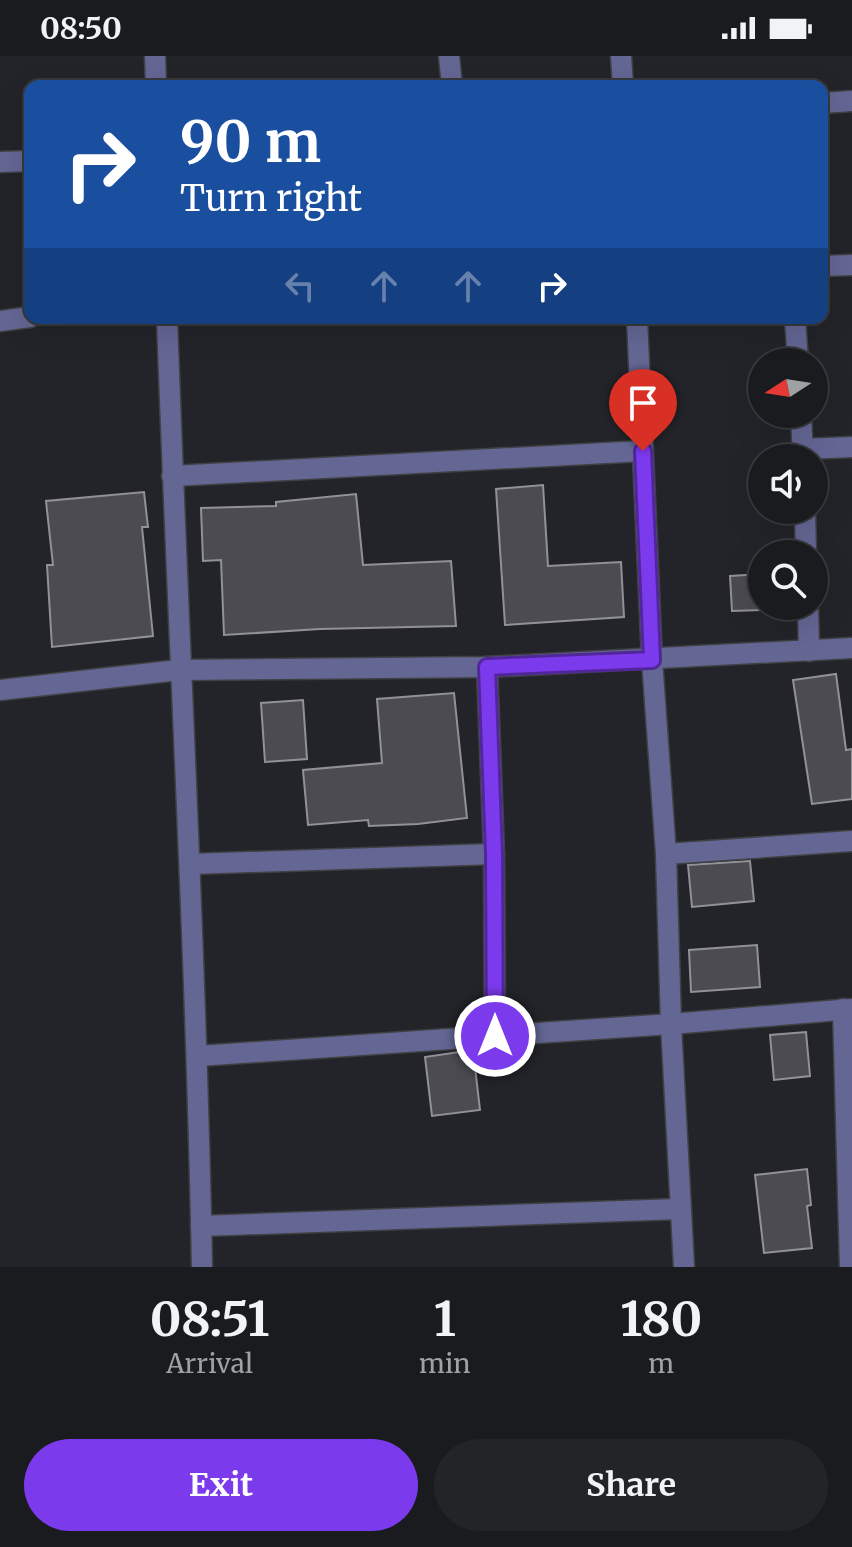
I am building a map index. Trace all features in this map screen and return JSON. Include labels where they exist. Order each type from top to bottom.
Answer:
[{"type":"street","points":[[155,56],[156,80]]},
{"type":"street","points":[[449,56],[451,80]]},
{"type":"street","points":[[621,56],[623,80]]},
{"type":"street","points":[[828,103],[852,101]]},
{"type":"street","points":[[0,162],[24,161]]},
{"type":"street","points":[[828,266],[852,265]]},
{"type":"street","points":[[0,321],[24,318]]},
{"type":"street","points":[[167,324],[179,670],[191,864],[202,1267]]},
{"type":"street","points":[[637,324],[652,660],[666,854],[671,1024],[684,1267]]},
{"type":"street","points":[[795,324],[797,348]]},
{"type":"street","points":[[828,450],[852,447]]},
{"type":"street","points":[[172,476],[643,451]]},
{"type":"street","points":[[808,620],[809,651]]},
{"type":"street","points":[[0,690],[179,670],[487,667],[852,648]]},
{"type":"street","points":[[487,667],[494,854],[495,1036]]},
{"type":"street","points":[[666,854],[852,841]]},
{"type":"street","points":[[191,864],[494,854]]},
{"type":"street","points":[[198,1056],[848,1009],[850,1267]]},
{"type":"street","points":[[201,1226],[680,1209]]},
{"type":"building","points":[[543,485],[548,566],[621,562],[624,617],[505,625],[496,489]]},
{"type":"building","points":[[144,492],[148,527],[142,527],[153,636],[52,647],[47,565],[53,565],[46,501]]},
{"type":"building","points":[[356,494],[363,565],[451,561],[456,626],[224,635],[221,560],[203,561],[201,508],[276,506],[276,502]]},
{"type":"building","points":[[748,575],[748,610],[732,611],[730,576]]},
{"type":"building","points":[[836,674],[846,750],[852,749],[852,799],[812,804],[793,680]]},
{"type":"building","points":[[454,693],[467,818],[418,824],[369,826],[368,820],[308,825],[303,770],[382,763],[377,699]]},
{"type":"building","points":[[303,700],[307,759],[265,762],[261,703]]},
{"type":"building","points":[[750,861],[754,901],[692,907],[688,865]]},
{"type":"building","points":[[757,945],[760,987],[691,992],[689,950]]},
{"type":"building","points":[[806,1032],[810,1076],[774,1080],[770,1035]]},
{"type":"building","points":[[473,1050],[480,1110],[432,1116],[425,1057]]},
{"type":"building","points":[[807,1169],[812,1248],[764,1253],[755,1175]]},
{"type":"route","points":[[495,1036],[494,854],[487,667],[652,660],[643,451]]}]
